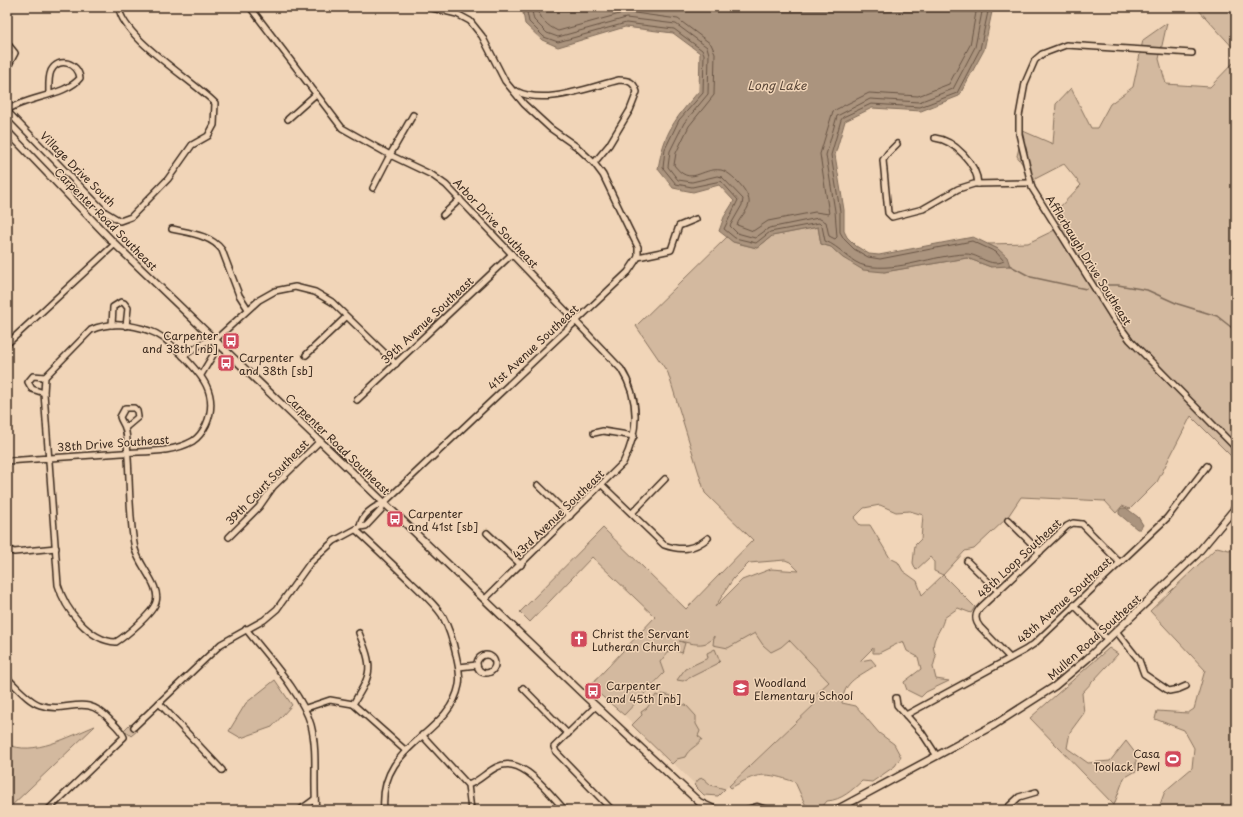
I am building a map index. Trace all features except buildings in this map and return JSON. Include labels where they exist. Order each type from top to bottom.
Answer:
[{"type":"street","name":"Village Drive South","points":[[7,111],[105,212],[120,221],[131,217],[168,179],[192,145],[208,136],[214,125],[215,103],[206,93],[184,78],[129,28],[123,20],[119,7]]},
{"type":"street","name":"Arbor Drive Southeast","points":[[250,7],[342,128],[390,155],[442,181],[620,369],[629,382],[635,406],[636,418],[634,436]]},
{"type":"street","points":[[428,7],[463,17],[476,26],[505,81],[524,104],[537,117],[577,147],[594,163],[603,175],[638,247],[638,257],[671,250],[679,226],[696,219]]},
{"type":"street","points":[[7,43],[14,53],[7,68]]},
{"type":"street","name":"Afflerbaugh Drive Southeast","points":[[1192,53],[1066,45],[1042,54],[1036,60],[1025,83],[1019,116],[1022,153],[1030,183],[1102,302],[1124,334],[1236,448]]},
{"type":"street","points":[[7,111],[15,105],[68,88],[76,84],[80,78],[79,71],[72,64],[64,63],[56,66],[51,71],[49,94]]},
{"type":"street","points":[[513,90],[524,95],[539,97],[562,95],[619,80],[632,82],[637,92],[632,105],[606,150],[594,163]]},
{"type":"street","points":[[288,119],[316,94]]},
{"type":"street","points":[[373,188],[413,115]]},
{"type":"street","name":"Carpenter Road Southeast","points":[[7,131],[115,244],[384,503],[596,706],[699,802],[716,810]]},
{"type":"street","points":[[935,138],[945,141],[964,156],[974,170],[978,184]]},
{"type":"street","points":[[897,144],[888,152],[883,160],[888,213],[892,216],[922,209],[958,189],[978,184],[1030,183]]},
{"type":"street","points":[[443,215],[460,199]]},
{"type":"street","points":[[172,229],[209,239],[219,245],[239,295],[248,310]]},
{"type":"street","points":[[7,344],[115,244]]},
{"type":"street","name":"39th Avenue Southeast","points":[[357,400],[512,254]]},
{"type":"street","name":"41st Avenue Southeast","points":[[134,728],[221,644],[264,620],[277,609],[310,563],[334,542],[358,528],[366,526],[381,510],[384,503],[628,272],[638,257]]},
{"type":"street","points":[[183,356],[205,342],[215,340],[258,300],[275,291],[295,287],[315,292],[332,302],[396,364]]},
{"type":"street","points":[[112,325],[113,308],[120,302],[124,303],[128,308],[126,326]]},
{"type":"street","points":[[306,355],[346,317]]},
{"type":"street","name":"38th Drive Southeast","points":[[7,461],[173,449],[194,440],[202,432],[208,420],[211,406],[209,392],[201,375],[164,338],[150,331],[126,326],[98,326],[91,330],[54,366],[45,377]]},
{"type":"street","points":[[201,375],[216,350],[215,340]]},
{"type":"street","points":[[44,392],[32,389],[28,382],[33,376],[45,377],[44,392],[58,585],[61,596],[82,624],[101,640],[116,642],[154,607],[157,596],[156,590],[140,564],[135,550],[125,428]]},
{"type":"street","points":[[594,433],[603,431],[634,436]]},
{"type":"street","name":"43rd Avenue Southeast","points":[[485,599],[623,463],[634,436]]},
{"type":"street","name":"39th Court Southeast","points":[[229,537],[259,507],[273,487],[320,441]]},
{"type":"street","name":"48th Avenue Southeast","points":[[906,715],[1034,644],[1167,518],[1207,466]]},
{"type":"street","points":[[632,513],[665,479]]},
{"type":"street","points":[[538,485],[570,516]]},
{"type":"street","points":[[602,485],[664,545],[677,550],[690,549],[699,545],[708,538]]},
{"type":"street","name":"Mullen Road Southeast","points":[[836,810],[994,725],[1055,686],[1198,554],[1236,507]]},
{"type":"street","points":[[1008,520],[1040,552]]},
{"type":"street","name":"48th Loop Southeast","points":[[1010,658],[980,627],[976,620],[978,610],[1067,526],[1077,523],[1084,526],[1120,563]]},
{"type":"street","points":[[358,528],[427,597],[441,614],[449,628],[459,667],[459,685],[455,697],[444,714],[406,751],[386,779],[383,794],[384,810]]},
{"type":"street","points":[[487,533],[521,565]]},
{"type":"street","points":[[7,549],[14,552],[56,548]]},
{"type":"street","points":[[967,561],[998,591]]},
{"type":"street","points":[[1074,605],[1107,639]]},
{"type":"street","points":[[246,629],[306,708],[311,726],[316,762],[316,810]]},
{"type":"street","points":[[1116,631],[1139,660],[1144,674],[1169,691],[1186,686]]},
{"type":"street","points":[[353,704],[370,673],[370,663],[359,633]]},
{"type":"street","points":[[459,667],[477,665]]},
{"type":"street","points":[[7,678],[32,701],[40,705],[48,707],[85,704],[96,708],[104,713],[124,737],[48,810]]},
{"type":"street","points":[[523,688],[568,734]]},
{"type":"street","points":[[896,698],[897,705],[922,733],[937,756]]},
{"type":"street","points":[[306,708],[330,700],[353,704],[406,751]]},
{"type":"street","points":[[159,703],[222,770]]},
{"type":"street","points":[[596,706],[554,747],[556,752],[612,810]]},
{"type":"street","points":[[422,736],[468,785],[471,810]]},
{"type":"street","points":[[468,785],[476,782],[498,766],[516,764],[526,770],[565,810]]},
{"type":"street","points":[[1005,810],[1019,798],[1036,792]]},
{"type":"street","points":[[300,810],[315,799]]},
{"type":"street","points":[[747,810],[757,807],[766,810]]},
{"type":"shaded area","points":[[1196,7],[1236,7],[1236,51]]},
{"type":"shaded area","points":[[1167,23],[1159,59],[1166,84],[1210,87],[1236,60],[1236,461],[1191,416],[1157,482],[1130,509],[1122,506],[1116,513],[1105,501],[1021,497],[1007,518],[974,549],[965,551],[943,575],[975,607],[971,613],[958,608],[944,618],[934,641],[933,645],[936,656],[933,667],[936,679],[949,681],[926,692],[921,697],[907,690],[904,682],[921,669],[918,657],[907,651],[903,641],[879,653],[873,653],[873,648],[860,661],[871,659],[876,665],[853,680],[843,695],[842,703],[856,706],[879,733],[894,744],[901,757],[895,766],[872,782],[862,781],[842,797],[827,801],[822,807],[812,809],[805,804],[795,782],[776,776],[755,776],[731,788],[729,786],[816,703],[811,698],[829,682],[789,640],[781,647],[771,652],[763,645],[755,633],[728,648],[713,645],[714,636],[707,643],[703,644],[679,641],[685,643],[682,653],[674,650],[676,642],[660,662],[664,673],[624,715],[590,686],[655,617],[592,557],[530,622],[520,612],[603,528],[686,609],[753,540],[705,493],[668,373],[636,326],[727,237],[733,242],[757,248],[772,236],[818,227],[821,244],[831,247],[843,258],[884,272],[967,258],[991,267],[998,249],[988,244],[1028,243],[1061,227],[1056,211],[1081,185],[1064,164],[1033,180],[1017,156],[1023,131],[1053,144],[1056,104],[1071,88],[1091,128],[1097,128],[1110,104],[1133,87],[1143,40]],"holes":[[[880,505],[896,512],[910,511],[923,515],[921,539],[915,545],[913,563],[916,570],[930,557],[934,562],[934,571],[943,575],[922,595],[917,581],[903,571],[898,562],[890,558],[870,525],[860,525],[854,518],[864,508]],[[785,560],[790,562],[799,571],[771,569],[742,580],[715,607],[733,579],[749,563]]]},
{"type":"shaded area","points":[[1217,547],[1229,550],[1236,548],[1236,810],[1158,810],[1165,791],[1192,768],[1194,748],[1184,730],[1155,719],[1157,711],[1188,713],[1194,709],[1205,670],[1150,611]]},
{"type":"shaded area","name":"Woodland Elementary School","points":[[771,569],[873,648],[718,796],[706,795],[624,715],[664,674],[660,662],[677,640],[714,635]]},
{"type":"shaded area","points":[[1109,648],[1118,654],[1082,693],[1084,713],[1070,732],[1067,748],[1088,763],[1110,761],[1126,741],[1136,754],[1136,771],[1124,778],[1114,805],[1030,718]]},
{"type":"shaded area","points":[[715,649],[720,661],[717,664],[683,681],[677,680],[685,669],[708,658],[707,653]]},
{"type":"shaded area","points":[[275,680],[292,705],[272,727],[241,738],[229,731],[246,703]]},
{"type":"shaded area","points":[[662,694],[676,697],[676,704],[686,705],[696,716],[696,724],[700,731],[698,736],[702,739],[685,757],[677,759],[672,764],[632,725],[642,715],[641,712],[647,708],[656,695],[661,697]]},
{"type":"shaded area","points":[[130,724],[137,731],[131,736],[124,730]]},
{"type":"shaded area","points":[[95,726],[7,810],[7,744],[28,748],[40,747],[63,740]]},
{"type":"shaded area","points":[[703,778],[711,785],[725,789],[718,796],[704,795],[694,785],[699,779]]},
{"type":"water","name":"Long Lake","points":[[522,7],[993,7],[984,50],[959,96],[921,111],[872,108],[845,121],[835,155],[844,210],[844,231],[847,237],[856,246],[869,254],[879,255],[973,237],[998,249],[1007,257],[1010,266],[991,267],[967,258],[884,272],[863,270],[843,258],[831,247],[821,244],[818,227],[772,236],[757,248],[733,242],[719,231],[724,217],[734,201],[719,185],[693,192],[673,188],[658,169],[660,156],[667,135],[677,118],[699,91],[700,53],[673,33],[625,27],[558,47],[542,40],[525,24]]},
{"type":"water","points":[[1121,508],[1126,508],[1138,517],[1143,525],[1140,529],[1137,529],[1119,514]]},
{"type":"waterway","points":[[1009,265],[1031,277],[1086,289]]},
{"type":"waterway","points":[[1100,285],[1118,285],[1147,290],[1178,304],[1217,316],[1236,331]]},
{"type":"place","name":"Carpenter and 38th [nb]","points":[[231,341]]},
{"type":"place","name":"Carpenter and 38th [sb]","points":[[226,363]]},
{"type":"place","name":"Carpenter and 41st [sb]","points":[[395,519]]},
{"type":"place","name":"Christ the Servant Lutheran Church","points":[[579,639]]},
{"type":"place","name":"Woodland Elementary School","points":[[741,688]]},
{"type":"place","name":"Carpenter and 45th [nb]","points":[[593,691]]},
{"type":"place","name":"Casa Toolack Pewl","points":[[1173,759]]}]
